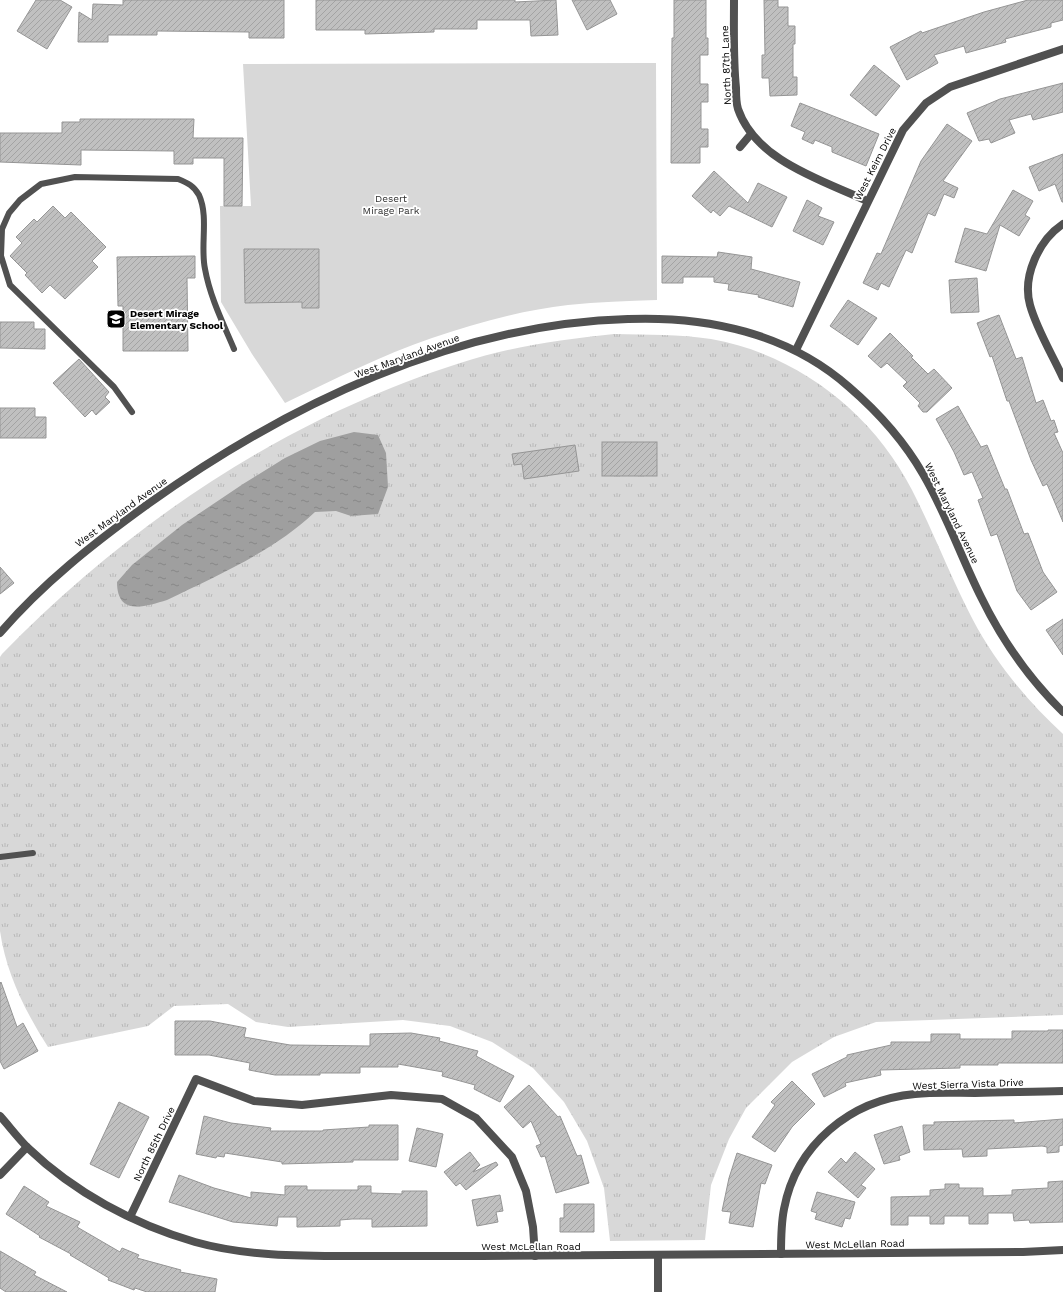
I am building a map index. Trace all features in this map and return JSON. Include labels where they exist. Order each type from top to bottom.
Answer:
[{"type":"street","name":"North 87th Lane","points":[[734,0],[734,74],[738,108],[751,134],[768,150],[784,162],[867,201]]},
{"type":"street","name":"West Keim Drive","points":[[796,350],[867,201],[903,130],[926,103],[950,87],[1063,49]]},
{"type":"street","points":[[740,147],[751,134]]},
{"type":"street","points":[[1063,224],[1042,244],[1031,269],[1028,288],[1030,304],[1063,378]]},
{"type":"street","name":"West Maryland Avenue","points":[[0,633],[23,606],[56,575],[104,535],[176,484],[236,447],[317,404],[378,376],[428,357],[478,341],[530,329],[569,323],[642,318],[678,319],[714,324],[756,334],[796,350],[829,370],[847,385],[887,424],[903,443],[926,478],[980,595],[999,631],[1030,676],[1063,712]]},
{"type":"street","name":"North 85th Drive","points":[[130,1217],[196,1080],[254,1101],[302,1105],[390,1095],[442,1099],[476,1118],[512,1157],[526,1191],[533,1228],[535,1256]]},
{"type":"street","name":"West Sierra Vista Drive","points":[[781,1254],[784,1210],[789,1189],[808,1151],[835,1123],[862,1107],[888,1099],[914,1094],[1063,1091]]},
{"type":"street","name":"West McLellan Road","points":[[0,1116],[27,1147],[57,1173],[83,1191],[130,1217],[170,1234],[196,1242],[259,1254],[299,1256],[535,1256],[1023,1252],[1063,1250]]},
{"type":"street","points":[[0,1175],[27,1147]]},
{"type":"street","points":[[658,1255],[658,1292]]},
{"type":"lane","points":[[132,412],[114,387],[10,285],[1,256],[2,229],[8,213],[20,200],[41,184],[76,177],[178,179],[191,184],[199,196],[202,210],[204,267],[214,304],[234,349]]},
{"type":"lane","points":[[0,857],[33,853]]},
{"type":"green space","name":"Desert Mirage Park","points":[[656,63],[657,300],[601,302],[551,307],[483,322],[432,338],[395,352],[285,403],[252,354],[221,302],[220,206],[251,206],[243,64]]},
{"type":"green space","points":[[614,334],[699,337],[743,347],[773,358],[802,373],[829,391],[854,412],[876,436],[896,462],[912,490],[973,620],[991,651],[1013,681],[1037,709],[1063,734],[1063,1015],[876,1022],[834,1037],[792,1062],[746,1108],[729,1139],[711,1185],[705,1240],[610,1241],[604,1188],[587,1141],[564,1102],[533,1068],[492,1042],[450,1026],[403,1020],[288,1027],[256,1022],[228,1004],[174,1006],[148,1026],[48,1047],[24,1006],[12,977],[0,931],[0,657],[45,612],[135,535],[183,500],[284,438],[337,412],[417,378],[485,356],[542,343]]},
{"type":"water","points":[[354,432],[378,435],[386,453],[388,487],[378,514],[351,516],[336,511],[315,512],[282,539],[264,550],[167,600],[149,605],[133,606],[122,600],[118,593],[117,582],[132,565],[182,525],[285,458],[320,441]]},
{"type":"building","points":[[36,0],[60,0],[72,7],[47,49],[17,31]]},
{"type":"building","points":[[123,0],[284,0],[284,38],[249,38],[249,32],[157,31],[157,35],[108,35],[108,42],[78,42],[79,12],[92,20],[93,4],[123,5]]},
{"type":"building","points":[[316,0],[515,0],[515,2],[556,0],[558,35],[531,36],[530,20],[477,20],[477,29],[434,29],[434,32],[365,34],[365,30],[316,30]]},
{"type":"building","points":[[572,0],[610,0],[617,14],[587,30]]},
{"type":"building","points":[[674,0],[706,0],[706,38],[708,38],[708,55],[700,55],[700,84],[708,84],[708,102],[701,102],[701,129],[708,129],[708,147],[700,147],[700,163],[671,163],[672,38],[674,38]]},
{"type":"building","points":[[764,0],[778,0],[778,7],[788,7],[788,26],[795,26],[795,44],[793,44],[793,77],[797,77],[797,95],[770,96],[769,78],[762,78],[762,55],[765,55]]},
{"type":"building","points":[[1028,0],[1063,0],[1063,20],[1051,23],[1051,27],[1005,39],[1006,42],[966,53],[964,46],[934,55],[938,63],[907,80],[890,47],[921,31],[922,33],[984,12]]},
{"type":"building","points":[[874,65],[900,86],[876,116],[850,95]]},
{"type":"building","points":[[1063,83],[1063,112],[1033,120],[1031,114],[1009,120],[1015,133],[991,143],[989,139],[979,141],[967,113],[1000,99]]},
{"type":"building","points":[[800,103],[879,134],[866,166],[832,152],[832,147],[815,140],[813,144],[802,139],[805,132],[791,126]]},
{"type":"building","points":[[80,119],[194,119],[193,138],[243,138],[242,206],[224,206],[224,158],[193,158],[193,164],[174,164],[174,151],[81,150],[81,165],[0,162],[0,133],[62,133],[62,122],[80,122]]},
{"type":"building","points":[[947,124],[972,141],[943,181],[958,188],[954,198],[944,194],[935,216],[928,213],[912,253],[906,250],[889,287],[881,283],[878,290],[863,283],[877,253],[881,254],[921,161]]},
{"type":"building","points":[[1063,154],[1062,202],[1055,184],[1039,191],[1029,167]]},
{"type":"building","points":[[714,171],[748,203],[758,183],[787,197],[772,227],[729,206],[720,216],[713,210],[711,213],[692,196]]},
{"type":"building","points":[[1013,190],[1033,201],[1025,215],[1030,218],[1019,236],[1000,225],[986,271],[955,262],[965,228],[987,234]]},
{"type":"building","points":[[807,200],[822,208],[818,216],[834,222],[823,245],[793,231]]},
{"type":"building","points":[[53,206],[65,218],[71,212],[106,247],[92,261],[98,267],[65,299],[50,285],[42,293],[25,275],[27,273],[10,256],[22,243],[16,237],[34,219],[37,222]]},
{"type":"building","points":[[244,249],[319,249],[319,308],[302,308],[302,302],[245,303]]},
{"type":"building","points":[[718,252],[752,257],[751,269],[800,282],[793,307],[758,297],[759,295],[728,290],[729,284],[714,282],[714,277],[683,277],[683,283],[662,283],[662,256],[717,257]]},
{"type":"building","points":[[195,256],[195,278],[187,278],[188,351],[123,351],[123,306],[118,306],[117,257]]},
{"type":"building","points":[[977,278],[979,312],[951,313],[949,280]]},
{"type":"building","points":[[848,300],[877,318],[858,345],[830,326]]},
{"type":"building","points":[[999,315],[1016,359],[1022,357],[1036,403],[1043,400],[1051,421],[1054,420],[1058,432],[1054,433],[1063,453],[1063,522],[1047,484],[1043,486],[1031,460],[1009,401],[1007,401],[992,356],[990,357],[977,323]]},
{"type":"building","points":[[0,322],[34,322],[34,329],[45,329],[45,349],[0,348]]},
{"type":"building","points":[[890,333],[913,356],[911,357],[928,374],[934,369],[952,388],[927,412],[923,412],[918,406],[920,403],[903,386],[907,382],[887,363],[881,368],[868,356]]},
{"type":"building","points":[[79,359],[109,392],[105,397],[110,402],[96,415],[92,410],[85,417],[53,383]]},
{"type":"building","points":[[958,406],[981,447],[987,445],[1005,489],[1007,489],[1024,534],[1028,533],[1043,572],[1057,592],[1031,610],[1017,591],[997,534],[991,536],[978,500],[983,498],[972,472],[964,475],[954,452],[936,419]]},
{"type":"building","points":[[0,408],[35,408],[35,417],[46,417],[46,438],[0,438]]},
{"type":"building","points":[[602,442],[657,442],[657,476],[602,476]]},
{"type":"building","points":[[575,445],[579,471],[524,479],[522,464],[514,465],[512,454]]},
{"type":"building","points":[[0,567],[14,583],[0,594]]},
{"type":"building","points":[[1063,619],[1063,655],[1046,630]]},
{"type":"building","points":[[1,982],[17,1027],[23,1023],[38,1051],[4,1069],[0,1061]]},
{"type":"building","points":[[175,1021],[210,1021],[246,1028],[244,1037],[290,1045],[370,1046],[370,1034],[411,1033],[440,1038],[439,1041],[478,1051],[476,1056],[514,1076],[500,1102],[474,1089],[475,1085],[442,1076],[443,1072],[398,1064],[398,1067],[360,1067],[360,1073],[275,1075],[249,1070],[250,1063],[209,1055],[175,1055]]},
{"type":"building","points":[[1063,1030],[1063,1063],[998,1063],[998,1065],[960,1065],[960,1068],[880,1070],[881,1075],[845,1083],[846,1086],[824,1097],[812,1074],[847,1057],[847,1055],[891,1045],[891,1042],[931,1042],[931,1034],[960,1034],[960,1039],[1012,1039],[1012,1031]]},
{"type":"building","points":[[792,1081],[815,1104],[792,1127],[775,1152],[752,1137],[775,1105],[771,1102]]},
{"type":"building","points":[[529,1085],[558,1117],[560,1116],[577,1156],[581,1155],[589,1183],[556,1193],[545,1156],[541,1157],[536,1146],[541,1144],[531,1121],[523,1128],[504,1107]]},
{"type":"building","points":[[119,1102],[149,1117],[119,1178],[90,1164]]},
{"type":"building","points":[[204,1116],[231,1123],[271,1128],[270,1131],[323,1131],[369,1127],[369,1125],[398,1125],[398,1160],[353,1160],[353,1162],[282,1164],[282,1162],[225,1153],[224,1157],[217,1156],[216,1158],[196,1154]]},
{"type":"building","points":[[1063,1119],[1063,1145],[1059,1146],[1059,1152],[1047,1153],[1047,1147],[1042,1146],[987,1149],[987,1156],[963,1157],[962,1149],[924,1150],[923,1125],[934,1125],[934,1122],[1014,1120],[1014,1123]]},
{"type":"building","points":[[902,1126],[910,1152],[899,1156],[900,1160],[884,1164],[874,1135]]},
{"type":"building","points":[[417,1128],[443,1134],[436,1167],[409,1161]]},
{"type":"building","points":[[470,1152],[480,1165],[473,1172],[496,1162],[498,1165],[466,1190],[460,1183],[456,1186],[444,1172]]},
{"type":"building","points":[[855,1152],[875,1169],[861,1185],[866,1188],[858,1198],[828,1172],[841,1158],[846,1163]]},
{"type":"building","points":[[737,1153],[772,1165],[765,1184],[761,1183],[753,1227],[729,1223],[731,1212],[722,1211],[729,1178]]},
{"type":"building","points":[[179,1175],[214,1188],[251,1198],[251,1192],[285,1195],[285,1186],[307,1186],[307,1190],[358,1190],[358,1186],[371,1186],[371,1193],[402,1194],[402,1191],[427,1191],[427,1226],[372,1227],[372,1219],[352,1219],[340,1220],[340,1226],[297,1227],[297,1217],[278,1217],[277,1226],[233,1222],[169,1202]]},
{"type":"building","points":[[1063,1181],[1063,1222],[1030,1223],[1029,1220],[1014,1221],[1013,1213],[988,1213],[988,1224],[969,1224],[969,1216],[944,1216],[944,1224],[930,1224],[930,1216],[908,1216],[908,1225],[891,1225],[891,1197],[930,1196],[930,1190],[945,1189],[945,1184],[959,1184],[959,1188],[983,1188],[983,1196],[1012,1195],[1012,1190],[1048,1188],[1048,1182]]},
{"type":"building","points":[[24,1186],[49,1202],[46,1206],[80,1222],[77,1227],[120,1252],[122,1248],[139,1255],[137,1258],[181,1270],[180,1272],[217,1279],[215,1292],[147,1292],[135,1288],[134,1290],[108,1280],[109,1278],[70,1255],[71,1254],[39,1237],[40,1236],[6,1214]]},
{"type":"building","points":[[817,1192],[855,1202],[850,1219],[845,1218],[842,1227],[815,1219],[817,1213],[811,1211]]},
{"type":"building","points":[[500,1195],[503,1211],[496,1212],[498,1222],[477,1226],[472,1200]]},
{"type":"building","points":[[564,1204],[594,1204],[594,1232],[560,1232],[560,1218],[564,1218]]},
{"type":"building","points":[[0,1251],[36,1272],[34,1275],[67,1292],[6,1292],[0,1288]]},
{"type":"place","name":"Desert Mirage Elementary School","points":[[116,319]]}]
